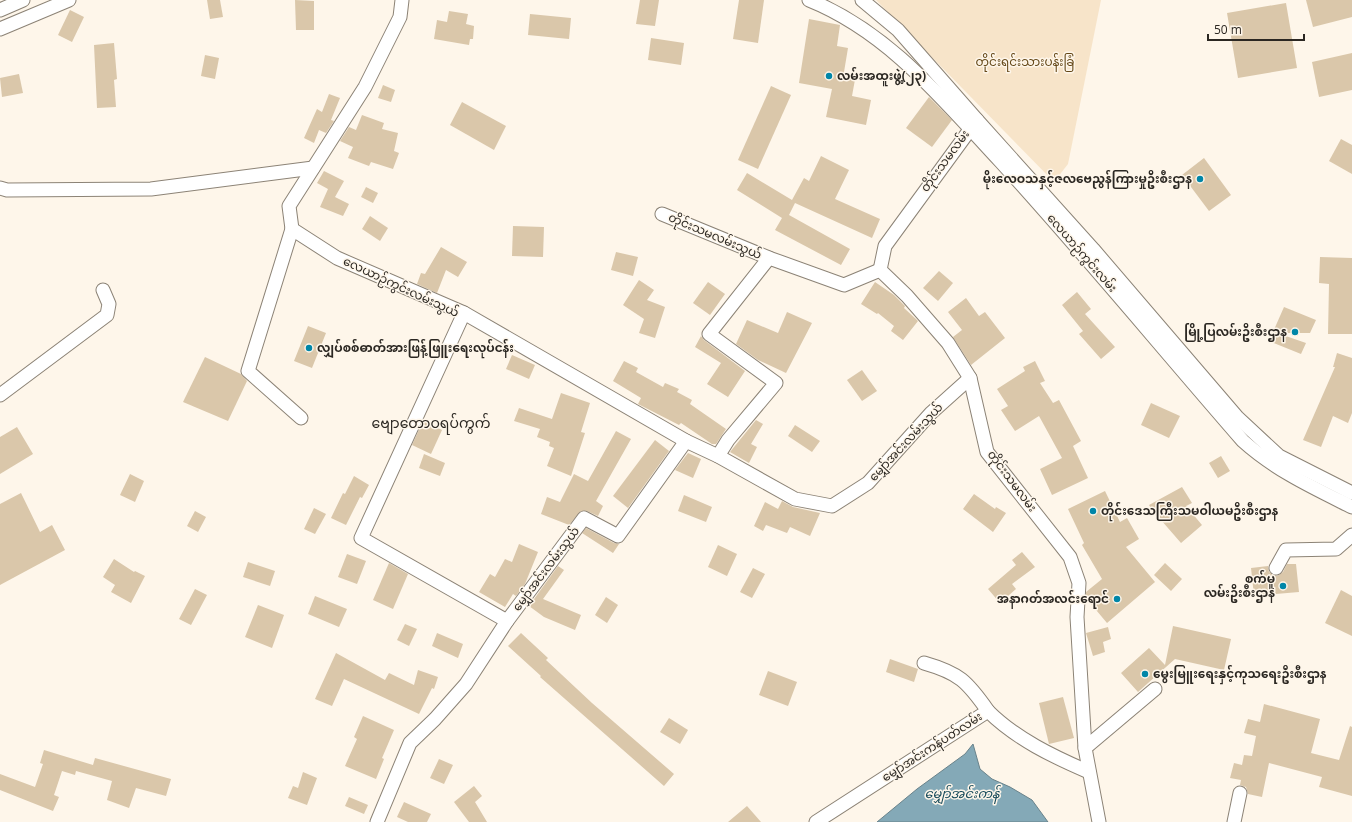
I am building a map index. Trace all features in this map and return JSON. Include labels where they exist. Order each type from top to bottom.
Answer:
[{"type":"street","points":[[0,10],[23,0]]},
{"type":"street","points":[[0,29],[69,0]]},
{"type":"street","points":[[300,418],[248,371],[292,230],[288,206],[365,87],[400,17],[402,0]]},
{"type":"street","name":"လေယာဉ်ကွင်းလမ်း","points":[[862,0],[898,30],[973,124],[1243,441],[1262,458],[1300,481],[1352,507]]},
{"type":"street","name":"လေယာဉ်ကွင်းလမ်း","points":[[818,1],[862,27],[895,52],[973,124],[1093,249],[1237,417],[1279,456],[1352,493]]},
{"type":"street","name":"တိုင်းသမလမ်း","points":[[973,124],[885,246],[880,270],[907,296],[948,343],[970,378],[987,452],[1070,557],[1079,583],[1077,617],[1085,748],[1099,822]]},
{"type":"street","points":[[0,188],[7,190],[151,189],[313,168]]},
{"type":"street","name":"တိုင်းသမလမ်းသွယ်","points":[[662,214],[769,258],[844,286],[880,270]]},
{"type":"street","name":"လေယာဉ်ကွင်းလမ်းသွယ်","points":[[292,230],[337,258],[464,313],[361,538],[507,621]]},
{"type":"street","name":"တိုင်းသမလမ်းသွယ်","points":[[718,456],[728,440],[776,383],[709,334],[769,258]]},
{"type":"street","points":[[0,395],[107,315],[109,304],[103,290]]},
{"type":"street","points":[[464,313],[686,441]]},
{"type":"street","name":"မျှော်အင်းလမ်းသွယ်","points":[[377,822],[410,743],[435,719],[466,684],[507,621],[584,518],[618,536],[686,441],[718,456],[795,499],[832,506],[868,483],[931,413],[970,378]]},
{"type":"street","points":[[1276,568],[1286,550],[1336,549],[1352,535]]},
{"type":"street","points":[[924,663],[945,668],[961,677],[975,692],[988,711]]},
{"type":"street","points":[[1085,748],[1155,689]]},
{"type":"street","name":"မျှော်အင်းကန်ပတ်လမ်း","points":[[816,822],[988,711],[1001,724],[1055,757],[1089,772]]},
{"type":"street","points":[[1234,822],[1240,794]]},
{"type":"green space","name":"တိုင်းရင်းသားပန်းခြံ","points":[[876,0],[1101,0],[1068,164],[1054,182]]},
{"type":"water","name":"မျှော်အင်းကန်","points":[[973,744],[980,769],[992,779],[1010,787],[1032,800],[1048,822],[877,822],[917,789],[965,754]]},
{"type":"building","points":[[207,0],[220,0],[223,17],[210,19]]},
{"type":"building","points":[[295,0],[314,1],[314,30],[296,30]]},
{"type":"building","points":[[640,0],[659,0],[655,26],[636,24]]},
{"type":"building","points":[[739,0],[764,0],[758,43],[733,39]]},
{"type":"building","points":[[1306,0],[1352,0],[1352,17],[1313,27]]},
{"type":"building","points":[[1286,3],[1297,68],[1238,78],[1227,13]]},
{"type":"building","points":[[70,10],[84,17],[72,42],[58,35]]},
{"type":"building","points":[[449,11],[468,14],[466,24],[474,26],[473,39],[470,39],[469,45],[434,39],[437,20],[447,22]]},
{"type":"building","points":[[530,14],[571,18],[569,39],[528,35]]},
{"type":"building","points":[[809,19],[840,25],[837,46],[848,48],[844,72],[856,74],[852,96],[871,100],[866,125],[826,117],[832,89],[799,83]]},
{"type":"building","points":[[651,38],[684,43],[681,65],[648,60]]},
{"type":"building","points":[[114,43],[117,79],[114,80],[116,107],[97,108],[94,45]]},
{"type":"building","points":[[1352,53],[1352,90],[1319,97],[1312,62]]},
{"type":"building","points":[[205,55],[219,58],[215,79],[201,76]]},
{"type":"building","points":[[19,74],[23,93],[2,97],[0,78]]},
{"type":"building","points":[[383,85],[395,90],[391,102],[378,98]]},
{"type":"building","points":[[771,86],[791,95],[758,169],[738,160]]},
{"type":"building","points":[[329,94],[340,98],[331,120],[334,121],[326,133],[319,130],[314,143],[304,138],[317,109],[322,112]]},
{"type":"building","points":[[929,97],[952,120],[932,147],[906,128]]},
{"type":"building","points":[[462,102],[506,126],[494,150],[450,125]]},
{"type":"building","points":[[362,115],[384,123],[382,129],[398,133],[394,151],[399,153],[393,169],[371,162],[369,166],[348,158],[353,147],[340,141],[349,127],[356,130]]},
{"type":"building","points":[[1341,139],[1352,145],[1352,174],[1329,161]]},
{"type":"building","points":[[821,156],[849,170],[835,199],[880,219],[872,238],[795,203],[789,215],[850,249],[841,265],[775,230],[782,218],[737,190],[747,173],[792,200],[804,178],[809,181]]},
{"type":"building","points":[[1204,158],[1231,195],[1209,211],[1182,175]]},
{"type":"building","points":[[324,171],[344,181],[335,197],[349,204],[343,216],[320,207],[328,189],[317,183]]},
{"type":"building","points":[[366,187],[378,193],[373,203],[361,197]]},
{"type":"building","points":[[370,216],[388,228],[380,241],[362,229]]},
{"type":"building","points":[[513,226],[544,227],[543,257],[512,256]]},
{"type":"building","points":[[441,247],[467,262],[458,277],[446,270],[437,293],[417,284],[421,273],[425,274]]},
{"type":"building","points":[[616,252],[638,257],[633,276],[611,270]]},
{"type":"building","points":[[1320,257],[1352,258],[1352,334],[1328,334],[1329,284],[1319,283]]},
{"type":"building","points":[[939,271],[953,283],[938,301],[923,288]]},
{"type":"building","points":[[639,280],[654,290],[647,300],[665,307],[655,338],[639,333],[644,319],[623,305]]},
{"type":"building","points":[[708,282],[725,294],[710,315],[693,303]]},
{"type":"building","points":[[875,282],[894,295],[905,306],[904,308],[918,321],[903,340],[891,331],[894,326],[878,313],[877,314],[861,304]]},
{"type":"building","points":[[1077,292],[1091,309],[1085,314],[1115,347],[1101,359],[1079,334],[1083,331],[1062,305]]},
{"type":"building","points":[[966,298],[979,316],[985,312],[1005,338],[971,365],[953,337],[962,330],[948,312]]},
{"type":"building","points":[[1284,307],[1316,320],[1310,333],[1277,333],[1306,343],[1301,354],[1269,341]]},
{"type":"building","points":[[787,312],[812,323],[786,373],[758,360],[736,344],[747,320],[778,333]]},
{"type":"building","points":[[308,326],[326,333],[312,368],[294,361]]},
{"type":"building","points":[[701,336],[704,340],[745,371],[728,397],[707,384],[721,363],[695,347]]},
{"type":"building","points":[[1337,353],[1352,358],[1352,413],[1348,423],[1333,416],[1321,447],[1303,440],[1335,367],[1333,367]]},
{"type":"building","points":[[512,355],[535,365],[529,379],[506,369]]},
{"type":"building","points":[[205,357],[241,374],[247,381],[228,421],[183,402]]},
{"type":"building","points":[[624,361],[638,368],[636,372],[663,387],[665,383],[679,389],[677,392],[692,400],[690,404],[726,429],[716,444],[712,444],[681,423],[679,425],[638,404],[641,398],[613,381]]},
{"type":"building","points":[[1035,361],[1045,381],[1040,383],[1053,403],[1059,400],[1081,441],[1073,446],[1088,478],[1052,495],[1040,469],[1062,458],[1039,416],[1015,431],[1001,410],[1008,406],[997,389],[1025,371],[1023,367]]},
{"type":"building","points":[[862,370],[877,391],[862,401],[847,380]]},
{"type":"building","points":[[561,393],[590,403],[581,432],[585,433],[571,476],[547,466],[554,448],[549,446],[550,442],[537,437],[540,429],[514,421],[519,408],[552,419]]},
{"type":"building","points":[[1151,403],[1180,416],[1169,438],[1141,425]]},
{"type":"building","points":[[756,420],[763,424],[751,444],[757,447],[749,463],[730,452]]},
{"type":"building","points":[[423,421],[442,430],[431,454],[412,445]]},
{"type":"building","points":[[795,425],[820,441],[812,452],[788,436]]},
{"type":"building","points":[[17,427],[33,454],[0,474],[0,437]]},
{"type":"building","points":[[616,431],[631,439],[596,501],[603,506],[598,516],[587,511],[581,511],[569,525],[541,514],[547,497],[560,502],[574,474],[588,481]]},
{"type":"building","points":[[655,440],[669,451],[628,508],[613,496]]},
{"type":"building","points":[[688,453],[701,459],[693,478],[675,470]]},
{"type":"building","points":[[424,454],[445,463],[440,476],[419,468]]},
{"type":"building","points":[[1221,456],[1230,471],[1218,478],[1209,463]]},
{"type":"building","points":[[130,474],[144,481],[135,502],[120,495]]},
{"type":"building","points":[[354,476],[369,485],[362,498],[360,497],[346,525],[331,518],[343,493],[345,494]]},
{"type":"building","points":[[1182,487],[1192,503],[1186,506],[1202,525],[1181,543],[1161,520],[1159,521],[1149,505]]},
{"type":"building","points":[[1105,491],[1120,522],[1127,518],[1139,539],[1126,547],[1155,582],[1107,623],[1086,598],[1086,592],[1102,579],[1082,545],[1084,543],[1068,509]]},
{"type":"building","points":[[21,493],[40,532],[52,525],[65,550],[0,585],[0,504]]},
{"type":"building","points":[[974,494],[995,509],[996,507],[1006,513],[993,532],[963,509]]},
{"type":"building","points":[[684,495],[712,507],[706,522],[678,511]]},
{"type":"building","points":[[782,501],[793,507],[820,513],[810,536],[790,527],[787,533],[766,525],[763,531],[754,526],[765,502],[778,509]]},
{"type":"building","points":[[314,508],[326,514],[315,534],[304,529]]},
{"type":"building","points":[[195,511],[206,517],[198,532],[187,526]]},
{"type":"building","points":[[586,528],[614,543],[619,544],[613,553],[582,533]]},
{"type":"building","points":[[519,544],[538,552],[525,584],[516,596],[513,594],[505,607],[479,592],[490,574],[495,577],[505,559],[512,562]]},
{"type":"building","points":[[718,545],[737,554],[727,576],[708,567]]},
{"type":"building","points":[[1022,552],[1035,567],[1012,584],[1016,589],[1000,603],[988,589],[1016,565],[1012,560]]},
{"type":"building","points":[[347,554],[366,561],[357,584],[338,577]]},
{"type":"building","points":[[114,559],[134,572],[135,571],[145,576],[131,603],[111,592],[115,585],[103,577]]},
{"type":"building","points":[[248,562],[275,571],[270,586],[243,577]]},
{"type":"building","points":[[389,563],[408,574],[393,609],[373,600]]},
{"type":"building","points":[[1165,563],[1182,579],[1171,591],[1154,575]]},
{"type":"building","points":[[1287,564],[1296,564],[1299,592],[1254,596],[1251,568],[1268,566],[1269,572],[1277,576],[1283,572]]},
{"type":"building","points":[[558,566],[564,570],[543,599],[581,615],[575,630],[544,617],[529,606]]},
{"type":"building","points":[[753,568],[765,574],[752,598],[740,592]]},
{"type":"building","points":[[195,589],[207,595],[191,625],[179,619]]},
{"type":"building","points":[[1341,590],[1352,596],[1352,636],[1325,623]]},
{"type":"building","points":[[315,596],[347,609],[339,627],[308,614]]},
{"type":"building","points":[[606,597],[618,605],[607,623],[595,615]]},
{"type":"building","points":[[258,605],[284,615],[272,648],[245,637]]},
{"type":"building","points":[[405,624],[417,629],[409,646],[397,640]]},
{"type":"building","points":[[1173,626],[1231,639],[1224,670],[1175,659],[1138,692],[1121,673],[1149,648],[1165,665]]},
{"type":"building","points":[[1108,627],[1111,639],[1103,642],[1105,652],[1093,656],[1086,633]]},
{"type":"building","points":[[437,633],[463,644],[458,658],[432,646]]},
{"type":"building","points":[[521,633],[548,658],[546,660],[592,703],[674,774],[664,786],[540,677],[541,676],[508,646]]},
{"type":"building","points":[[336,653],[385,680],[389,673],[414,685],[418,670],[438,677],[434,689],[432,688],[419,714],[344,679],[332,706],[315,699]]},
{"type":"building","points":[[890,659],[918,669],[914,682],[886,672]]},
{"type":"building","points":[[768,671],[797,682],[788,706],[759,695]]},
{"type":"building","points":[[1063,697],[1074,738],[1049,744],[1039,703]]},
{"type":"building","points":[[1264,704],[1320,719],[1311,753],[1339,760],[1350,726],[1352,727],[1352,796],[1319,787],[1322,777],[1269,763],[1262,797],[1248,794],[1246,787],[1240,785],[1241,780],[1230,778],[1234,763],[1242,765],[1244,755],[1252,756],[1256,736],[1244,733],[1248,719],[1260,722]]},
{"type":"building","points":[[363,716],[394,730],[382,758],[384,759],[376,779],[345,766],[357,739],[354,737]]},
{"type":"building","points":[[669,718],[688,730],[680,744],[660,732]]},
{"type":"building","points":[[44,750],[93,765],[95,758],[171,779],[166,796],[136,788],[129,808],[107,800],[112,781],[76,771],[75,775],[62,771],[54,795],[59,797],[53,811],[0,790],[0,774],[35,787],[43,764],[40,763]]},
{"type":"building","points":[[439,759],[453,765],[444,784],[430,778]]},
{"type":"building","points":[[303,772],[317,778],[307,805],[288,798],[293,786],[298,788]]},
{"type":"building","points":[[474,786],[482,796],[475,802],[487,822],[469,822],[454,802]]},
{"type":"building","points":[[349,797],[368,805],[364,814],[345,806]]},
{"type":"building","points":[[404,802],[431,814],[427,822],[408,822],[397,817]]},
{"type":"building","points":[[747,806],[761,822],[728,822]]},
{"type":"place","name":"လမ်းအထူးဖွဲ့(၂၃)","points":[[829,76]]},
{"type":"place","name":"မိုးလေဝသနှင့်ဇလဗေညွန်ကြားမှုဦးစီးဌာန","points":[[1200,179]]},
{"type":"place","name":"မြို့ပြလမ်းဦးစီးဌာန","points":[[1295,332]]},
{"type":"place","name":"လျှပ်စစ်ဓာတ်အားဖြန့်ဖြူးရေးလုပ်ငန်း","points":[[309,348]]},
{"type":"place","name":"တိုင်းဒေသကြီးသမဝါယမဦးစီးဌာန","points":[[1093,511]]},
{"type":"place","name":"စက်မူ လမ်းဦးစီးဌာန","points":[[1283,586]]},
{"type":"place","name":"အနာဂတ်အလင်းရောင်","points":[[1117,599]]},
{"type":"place","name":"မွေးမြူးရေးနှင့်ကုသရေးဦးစီးဌာန","points":[[1145,674]]},
{"type":"district","name":"ဗျောတောဝရပ်ကွက်","points":[[431,423]]}]
